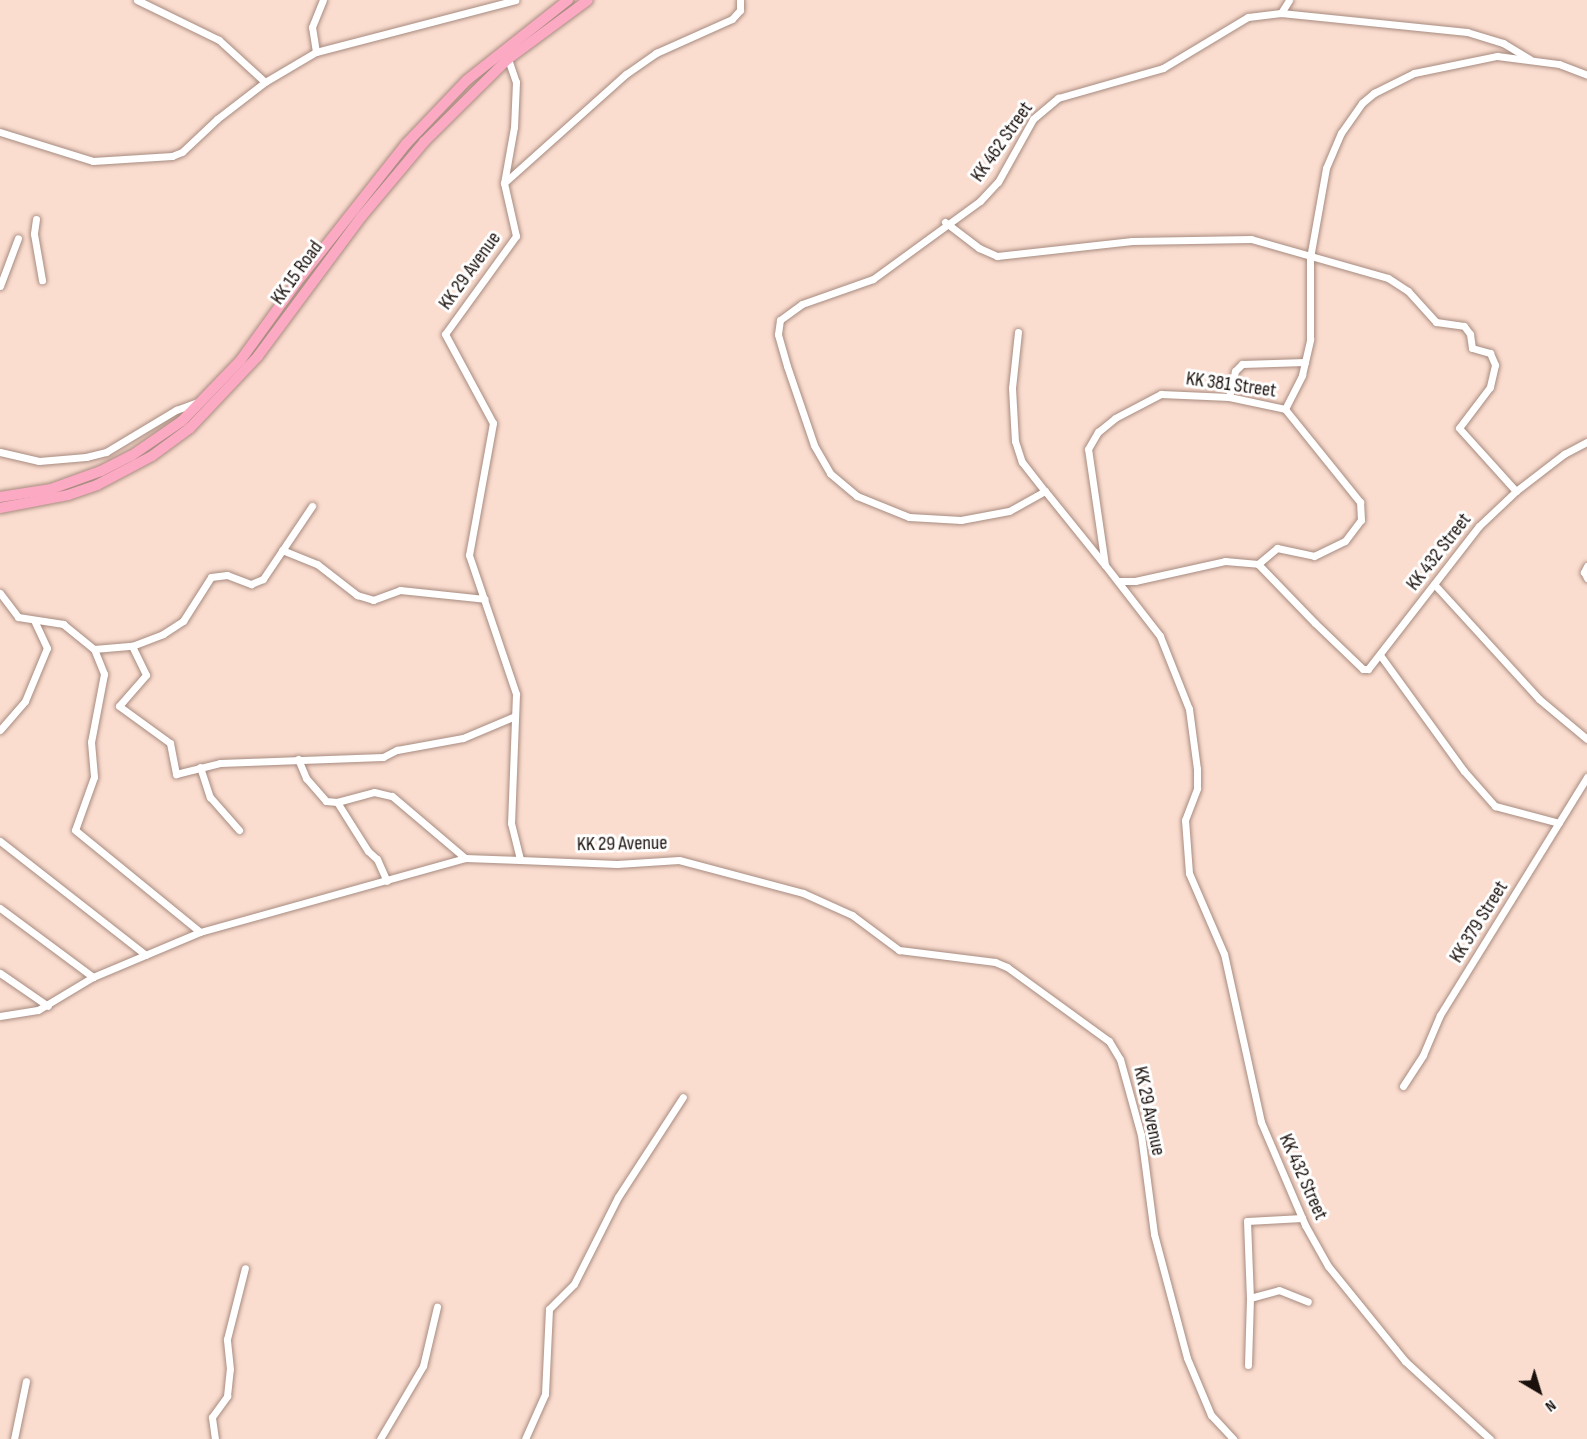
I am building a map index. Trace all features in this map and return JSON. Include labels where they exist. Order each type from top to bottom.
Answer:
[{"type":"highway","name":"KK 15 Road","points":[[0,497],[51,489],[101,471],[166,434],[240,361],[297,282],[406,144],[467,80],[568,0]]},
{"type":"highway","name":"KK 15 Road","points":[[0,508],[68,495],[97,485],[152,456],[190,428],[258,356],[397,173],[453,111],[508,59],[588,0]]},
{"type":"street","points":[[137,0],[219,40],[265,82]]},
{"type":"street","points":[[316,52],[312,27],[323,0]]},
{"type":"street","points":[[0,132],[93,161],[172,156],[182,152],[217,119],[265,82],[316,52],[515,0]]},
{"type":"street","points":[[504,183],[626,74],[656,53],[732,19],[740,10],[740,0]]},
{"type":"street","points":[[1281,13],[1289,0]]},
{"type":"street","name":"KK 462 Street","points":[[1045,491],[1009,511],[961,520],[909,517],[857,496],[830,473],[814,445],[778,334],[780,320],[789,311],[873,279],[945,222],[992,190],[1033,119],[1058,98],[1147,75],[1248,17],[1281,13],[1467,32],[1503,43],[1532,60]]},
{"type":"street","name":"KK 381 Street","points":[[1189,873],[1185,820],[1197,789],[1190,709],[1160,636],[1105,565],[1088,466],[1091,440],[1114,418],[1152,396],[1171,393],[1229,397],[1285,409],[1305,362],[1312,307],[1310,258],[1326,168],[1334,145],[1362,103],[1397,80],[1448,65],[1497,56],[1559,64],[1587,75]]},
{"type":"street","name":"KK 29 Avenue","points":[[508,59],[516,82],[514,127],[504,183],[516,236],[445,334],[493,423],[469,548],[471,566],[485,599],[514,684],[511,823],[519,860],[617,864],[679,860],[781,886],[837,906],[899,950],[995,962],[1007,967],[1109,1041],[1120,1059],[1141,1135],[1154,1234],[1187,1358],[1211,1415],[1233,1439]]},
{"type":"street","points":[[36,219],[34,234],[42,280]]},
{"type":"street","points":[[945,222],[979,248],[997,256],[1132,240],[1251,239],[1399,283],[1436,322],[1464,326],[1470,334],[1472,348],[1490,353],[1495,365],[1490,387],[1463,420],[1460,431],[1516,491]]},
{"type":"street","points":[[0,286],[18,238]]},
{"type":"street","points":[[1017,332],[1012,388],[1015,441],[1022,462],[1105,565]]},
{"type":"street","points":[[1229,397],[1235,371],[1242,364],[1305,362]]},
{"type":"street","points":[[0,452],[52,461],[96,455],[130,440],[176,410],[201,401]]},
{"type":"street","points":[[1118,581],[1142,580],[1225,561],[1258,564],[1277,548],[1314,556],[1333,549],[1345,541],[1361,520],[1364,510],[1285,409]]},
{"type":"street","name":"KK 432 Street","points":[[1258,564],[1359,665],[1368,669],[1434,584],[1459,547],[1516,491],[1564,454],[1587,442]]},
{"type":"street","points":[[94,649],[132,646],[163,634],[183,621],[211,577],[226,575],[255,584],[263,579],[312,506]]},
{"type":"street","points":[[282,550],[317,564],[357,595],[373,600],[400,590],[485,599]]},
{"type":"street","points":[[1587,566],[1584,572],[1587,578]]},
{"type":"street","points":[[1434,584],[1539,699],[1587,739]]},
{"type":"street","points":[[0,592],[18,617],[35,622],[68,626],[94,649],[104,675],[100,713],[91,742],[94,777],[75,830],[200,932]]},
{"type":"street","points":[[0,730],[25,701],[47,648],[35,622]]},
{"type":"street","points":[[132,646],[146,675],[119,706],[170,743],[177,774],[200,767],[298,759],[383,757],[397,750],[463,738],[514,716]]},
{"type":"street","points":[[1380,655],[1464,771],[1495,806],[1559,823]]},
{"type":"street","points":[[298,759],[306,778],[326,801],[338,802],[374,792],[392,796],[465,858]]},
{"type":"street","points":[[200,767],[210,797],[239,830]]},
{"type":"street","name":"KK 379 Street","points":[[1403,1086],[1423,1055],[1440,1015],[1587,777]]},
{"type":"street","points":[[338,802],[368,851],[377,859],[387,881]]},
{"type":"street","points":[[0,841],[146,955]]},
{"type":"street","points":[[0,1016],[26,1014],[48,1006],[93,976],[200,932],[465,858],[519,860]]},
{"type":"street","name":"KK 432 Street","points":[[1189,873],[1224,954],[1261,1122],[1302,1218],[1328,1266],[1405,1361],[1490,1439]]},
{"type":"street","points":[[0,908],[93,976]]},
{"type":"street","points":[[0,974],[48,1006]]},
{"type":"street","points":[[525,1439],[545,1394],[549,1309],[574,1284],[618,1197],[683,1097]]},
{"type":"street","points":[[1248,1365],[1250,1298],[1247,1221],[1302,1218]]},
{"type":"street","points":[[214,1439],[212,1417],[226,1396],[230,1369],[227,1340],[245,1268]]},
{"type":"street","points":[[1250,1298],[1279,1290],[1308,1302]]},
{"type":"street","points":[[380,1439],[423,1366],[437,1307]]},
{"type":"street","points":[[14,1439],[26,1381]]}]
